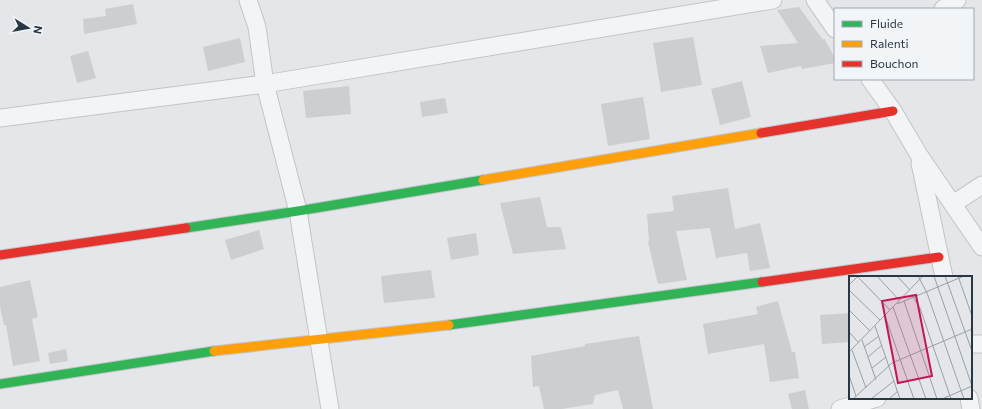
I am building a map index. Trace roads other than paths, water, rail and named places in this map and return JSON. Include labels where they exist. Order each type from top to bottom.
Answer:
[{"type":"street","points":[[248,0],[257,27],[265,84],[298,211],[330,409]]},
{"type":"street","points":[[0,118],[265,84],[773,0]]},
{"type":"street","points":[[815,0],[834,28]]},
{"type":"street","points":[[945,8],[957,0]]},
{"type":"street","points":[[871,80],[893,111],[919,155],[982,247]]},
{"type":"street","points":[[0,255],[298,211],[893,111]]},
{"type":"street","points":[[919,155],[944,276]]},
{"type":"street","points":[[953,204],[982,185]]},
{"type":"street","points":[[0,384],[209,352],[488,321],[940,256]]},
{"type":"street","points":[[840,409],[874,399]]},
{"type":"street","points":[[969,399],[972,409]]}]
